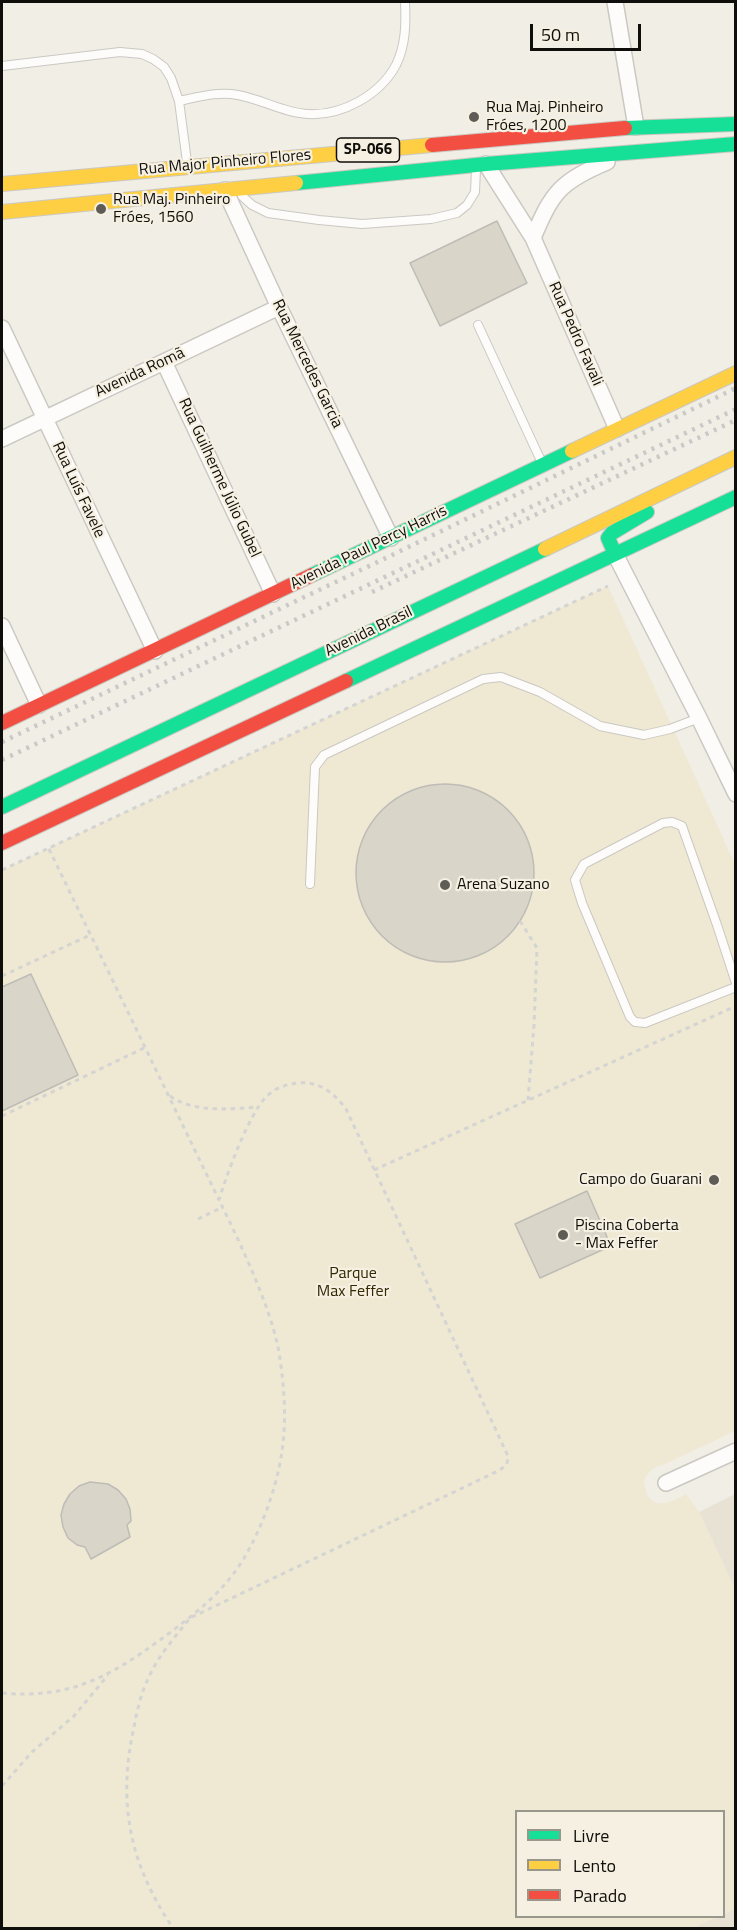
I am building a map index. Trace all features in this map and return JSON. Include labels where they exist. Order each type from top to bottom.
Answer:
[{"type":"main road","name":"Rua Major Pinheiro Flores","points":[[2,183],[636,127],[735,124]]},
{"type":"main road","name":"SP-066","points":[[627,153],[735,144]]},
{"type":"main road","name":"Rua Major Pinheiro Flores","points":[[2,212],[627,153]]},
{"type":"main road","name":"Avenida Paul Percy Harris","points":[[2,723],[735,373]]},
{"type":"main road","name":"Avenida Brasil","points":[[2,807],[735,457]]},
{"type":"main road","points":[[615,555],[608,538],[612,533],[649,510],[659,494]]},
{"type":"main road","name":"Avenida Brasil","points":[[2,843],[735,497]]},
{"type":"main road","points":[[141,778],[153,765],[163,739],[172,727]]},
{"type":"main road","points":[[133,745],[183,759]]},
{"type":"street","points":[[615,2],[636,127]]},
{"type":"street","points":[[533,238],[549,202],[564,185],[583,172],[627,153]]},
{"type":"street","name":"Rua Pedro Favali","points":[[481,165],[533,238],[617,429]]},
{"type":"street","name":"Rua Mercedes Garcia","points":[[229,190],[279,307],[391,538]]},
{"type":"street","name":"Avenida Romã","points":[[2,440],[279,307]]},
{"type":"street","name":"Rua Luís Favele","points":[[2,328],[155,651]]},
{"type":"street","name":"Rua Guilherme Júlio Gubel","points":[[165,362],[273,594]]},
{"type":"street","points":[[615,555],[699,718],[735,794]]},
{"type":"street","points":[[2,626],[39,705]]},
{"type":"street","points":[[666,1483],[735,1451]]},
{"type":"lane","points":[[179,101],[205,95],[236,94],[291,111],[315,114],[337,111],[354,105],[374,90],[396,64],[406,28],[405,2]]},
{"type":"lane","points":[[2,66],[120,52],[142,54],[153,59],[164,67],[171,78],[179,101],[187,166]]},
{"type":"lane","points":[[229,190],[268,213],[362,224],[431,219],[457,213],[467,205],[475,192],[481,165]]},
{"type":"lane","points":[[478,325],[542,465]]},
{"type":"lane","points":[[310,884],[315,767],[324,755],[483,679],[501,677],[540,692],[600,726],[644,735],[670,729],[699,718]]},
{"type":"lane","points":[[672,822],[682,826],[717,925],[735,985],[645,1023],[635,1022],[630,1017],[582,903],[575,880],[584,864],[663,823],[672,822]]},
{"type":"path","points":[[2,870],[608,586]]},
{"type":"path","points":[[2,1694],[41,1695],[98,1680],[152,1646],[190,1618],[234,1573],[251,1545],[264,1515],[282,1451],[284,1390],[277,1346],[261,1293],[170,1096],[49,849]]},
{"type":"path","points":[[520,921],[537,948],[528,1100]]},
{"type":"path","points":[[2,976],[90,935]]},
{"type":"path","points":[[373,1170],[735,1006]]},
{"type":"path","points":[[2,1116],[146,1047]]},
{"type":"path","points":[[173,1929],[149,1890],[136,1858],[128,1824],[129,1748],[136,1714],[147,1679],[164,1651],[190,1618],[500,1470],[507,1464],[508,1456],[346,1109],[338,1099],[322,1087],[304,1082],[282,1086],[265,1098],[258,1107],[239,1147],[219,1200]]},
{"type":"path","points":[[170,1096],[178,1102],[198,1108],[258,1107]]},
{"type":"path","points":[[198,1218],[223,1207]]},
{"type":"path","points":[[2,1786],[32,1752],[74,1716],[110,1672]]},
{"type":"shaded area","points":[[735,1494],[735,1589],[699,1512]]},
{"type":"shaded area","points":[[735,1908],[735,1928],[698,1928],[697,1926],[715,1918],[725,1918],[725,1913]]},
{"type":"green space","name":"Parque Max Feffer","points":[[608,586],[735,864],[735,1431],[655,1468],[644,1481],[649,1497],[659,1503],[672,1501],[686,1494],[699,1512],[735,1589],[735,1908],[725,1913],[725,1810],[515,1810],[515,1918],[715,1918],[697,1926],[698,1928],[2,1928],[2,870]]},
{"type":"building","points":[[497,221],[527,283],[440,326],[410,263]]},
{"type":"building","name":"Arena Suzano","points":[[445,784],[479,791],[508,810],[527,839],[534,873],[527,907],[508,936],[479,955],[445,962],[411,955],[382,936],[363,907],[356,873],[363,839],[382,810],[411,791]]},
{"type":"building","points":[[31,974],[78,1075],[2,1111],[2,987]]},
{"type":"building","name":"Piscina Coberta - Max Feffer","points":[[587,1191],[611,1246],[540,1278],[515,1224]]},
{"type":"building","points":[[90,1482],[108,1484],[118,1490],[126,1499],[131,1521],[127,1525],[130,1537],[91,1559],[85,1547],[77,1545],[68,1538],[61,1515],[70,1494],[79,1486]]},
{"type":"railway","points":[[2,742],[736,388]]},
{"type":"railway","points":[[2,760],[736,409]]},
{"type":"railway","points":[[372,592],[736,420]]},
{"type":"traffic: fast","points":[[625,128],[736,124]]},
{"type":"traffic: fast","points":[[296,183],[486,164],[736,144]]},
{"type":"traffic: fast","points":[[312,575],[572,451]]},
{"type":"traffic: fast","points":[[346,681],[736,497]]},
{"type":"traffic: fast","points":[[615,554],[608,538],[612,533],[647,512]]},
{"type":"traffic: fast","points":[[2,807],[545,549]]},
{"type":"traffic: slow","points":[[2,184],[432,145]]},
{"type":"traffic: slow","points":[[2,212],[296,183]]},
{"type":"traffic: slow","points":[[572,451],[736,373]]},
{"type":"traffic: slow","points":[[545,549],[736,457]]},
{"type":"traffic: jam","points":[[432,145],[625,128]]},
{"type":"traffic: jam","points":[[2,723],[312,575]]},
{"type":"traffic: jam","points":[[2,843],[346,681]]},
{"type":"place","name":"Rua Maj. Pinheiro Fróes, 1200","points":[[474,117]]},
{"type":"place","name":"Rua Maj. Pinheiro Fróes, 1560","points":[[101,209]]},
{"type":"place","name":"Arena Suzano","points":[[445,885]]},
{"type":"place","name":"Campo do Guarani","points":[[714,1180]]},
{"type":"place","name":"Piscina Coberta - Max Feffer","points":[[563,1235]]}]
